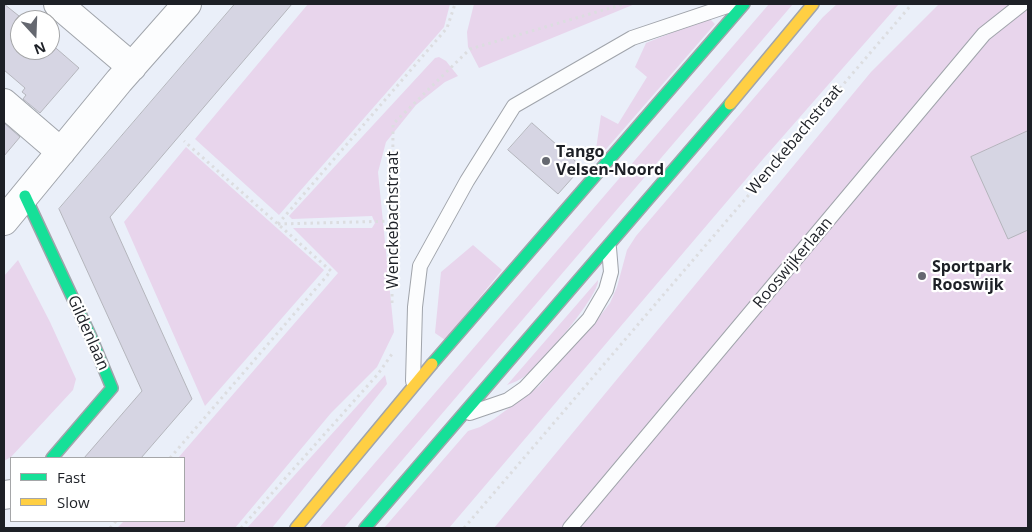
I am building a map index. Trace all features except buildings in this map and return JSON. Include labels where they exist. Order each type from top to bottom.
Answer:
[{"type":"street","points":[[58,4],[132,67]]},
{"type":"street","points":[[4,222],[132,67],[187,4]]},
{"type":"street","points":[[296,528],[413,385],[744,4]]},
{"type":"street","points":[[365,528],[609,245],[813,4]]},
{"type":"street","points":[[4,103],[61,152]]},
{"type":"street","name":"Gildenlaan","points":[[25,196],[90,335],[112,388],[53,457]]},
{"type":"lane","points":[[413,385],[414,307],[420,266],[467,181],[514,106],[632,38],[733,4]]},
{"type":"lane","name":"Rooswijkerlaan","points":[[570,528],[984,34],[1022,4]]},
{"type":"lane","points":[[462,416],[508,400],[525,388],[589,319],[606,290],[611,272],[609,245]]},
{"type":"path","points":[[278,224],[447,28],[455,4]]},
{"type":"path","name":"Wenckebachstraat","points":[[392,306],[393,124],[470,49],[624,4]]},
{"type":"path","name":"Wenckebachstraat","points":[[464,528],[912,4]]},
{"type":"path","points":[[171,457],[331,271],[184,140]]},
{"type":"path","points":[[278,224],[393,221]]},
{"type":"path","points":[[241,528],[378,374],[392,353]]},
{"type":"shaded area","points":[[308,4],[450,4],[444,27],[279,215],[195,139]]},
{"type":"shaded area","points":[[474,4],[635,4],[479,68],[468,47],[467,32]]},
{"type":"shaded area","points":[[769,4],[793,4],[344,528],[319,528]]},
{"type":"shaded area","points":[[837,4],[899,4],[764,158],[449,528],[384,528],[468,431],[494,419],[539,386],[600,316],[610,303],[617,287],[627,250],[636,236],[823,17]]},
{"type":"shaded area","name":"Sportpark Rooswijk","points":[[939,4],[1028,4],[1028,528],[494,528],[871,72]]},
{"type":"shaded area","points":[[709,18],[715,24],[594,163],[601,115],[618,124],[647,77],[635,67],[646,43]]},
{"type":"shaded area","points":[[439,57],[446,61],[458,76],[445,82],[416,105],[386,142],[378,172],[394,332],[377,367],[331,413],[235,528],[117,528],[123,522],[185,522],[185,457],[179,457],[338,273],[293,228],[372,228],[375,223],[372,216],[292,219],[289,216],[435,58]]},
{"type":"shaded area","points":[[186,147],[324,270],[205,406],[124,222]]},
{"type":"shaded area","points":[[473,245],[502,270],[445,340],[435,333],[441,272]]},
{"type":"shaded area","points":[[18,260],[50,322],[76,379],[73,390],[11,457],[4,461],[4,276]]},
{"type":"shaded area","points":[[598,280],[589,300],[555,345],[525,376],[507,385]]},
{"type":"shaded area","points":[[385,375],[387,384],[272,528],[247,528]]},
{"type":"traffic: fast","points":[[432,364],[744,4]]},
{"type":"traffic: fast","points":[[365,528],[730,104]]},
{"type":"traffic: fast","points":[[25,196],[90,335],[112,388],[53,457]]},
{"type":"traffic: slow","points":[[730,104],[813,4]]},
{"type":"traffic: slow","points":[[296,528],[432,364]]},
{"type":"place","name":"Tango Velsen-Noord","points":[[546,161]]},
{"type":"place","name":"Sportpark Rooswijk","points":[[922,276]]}]
